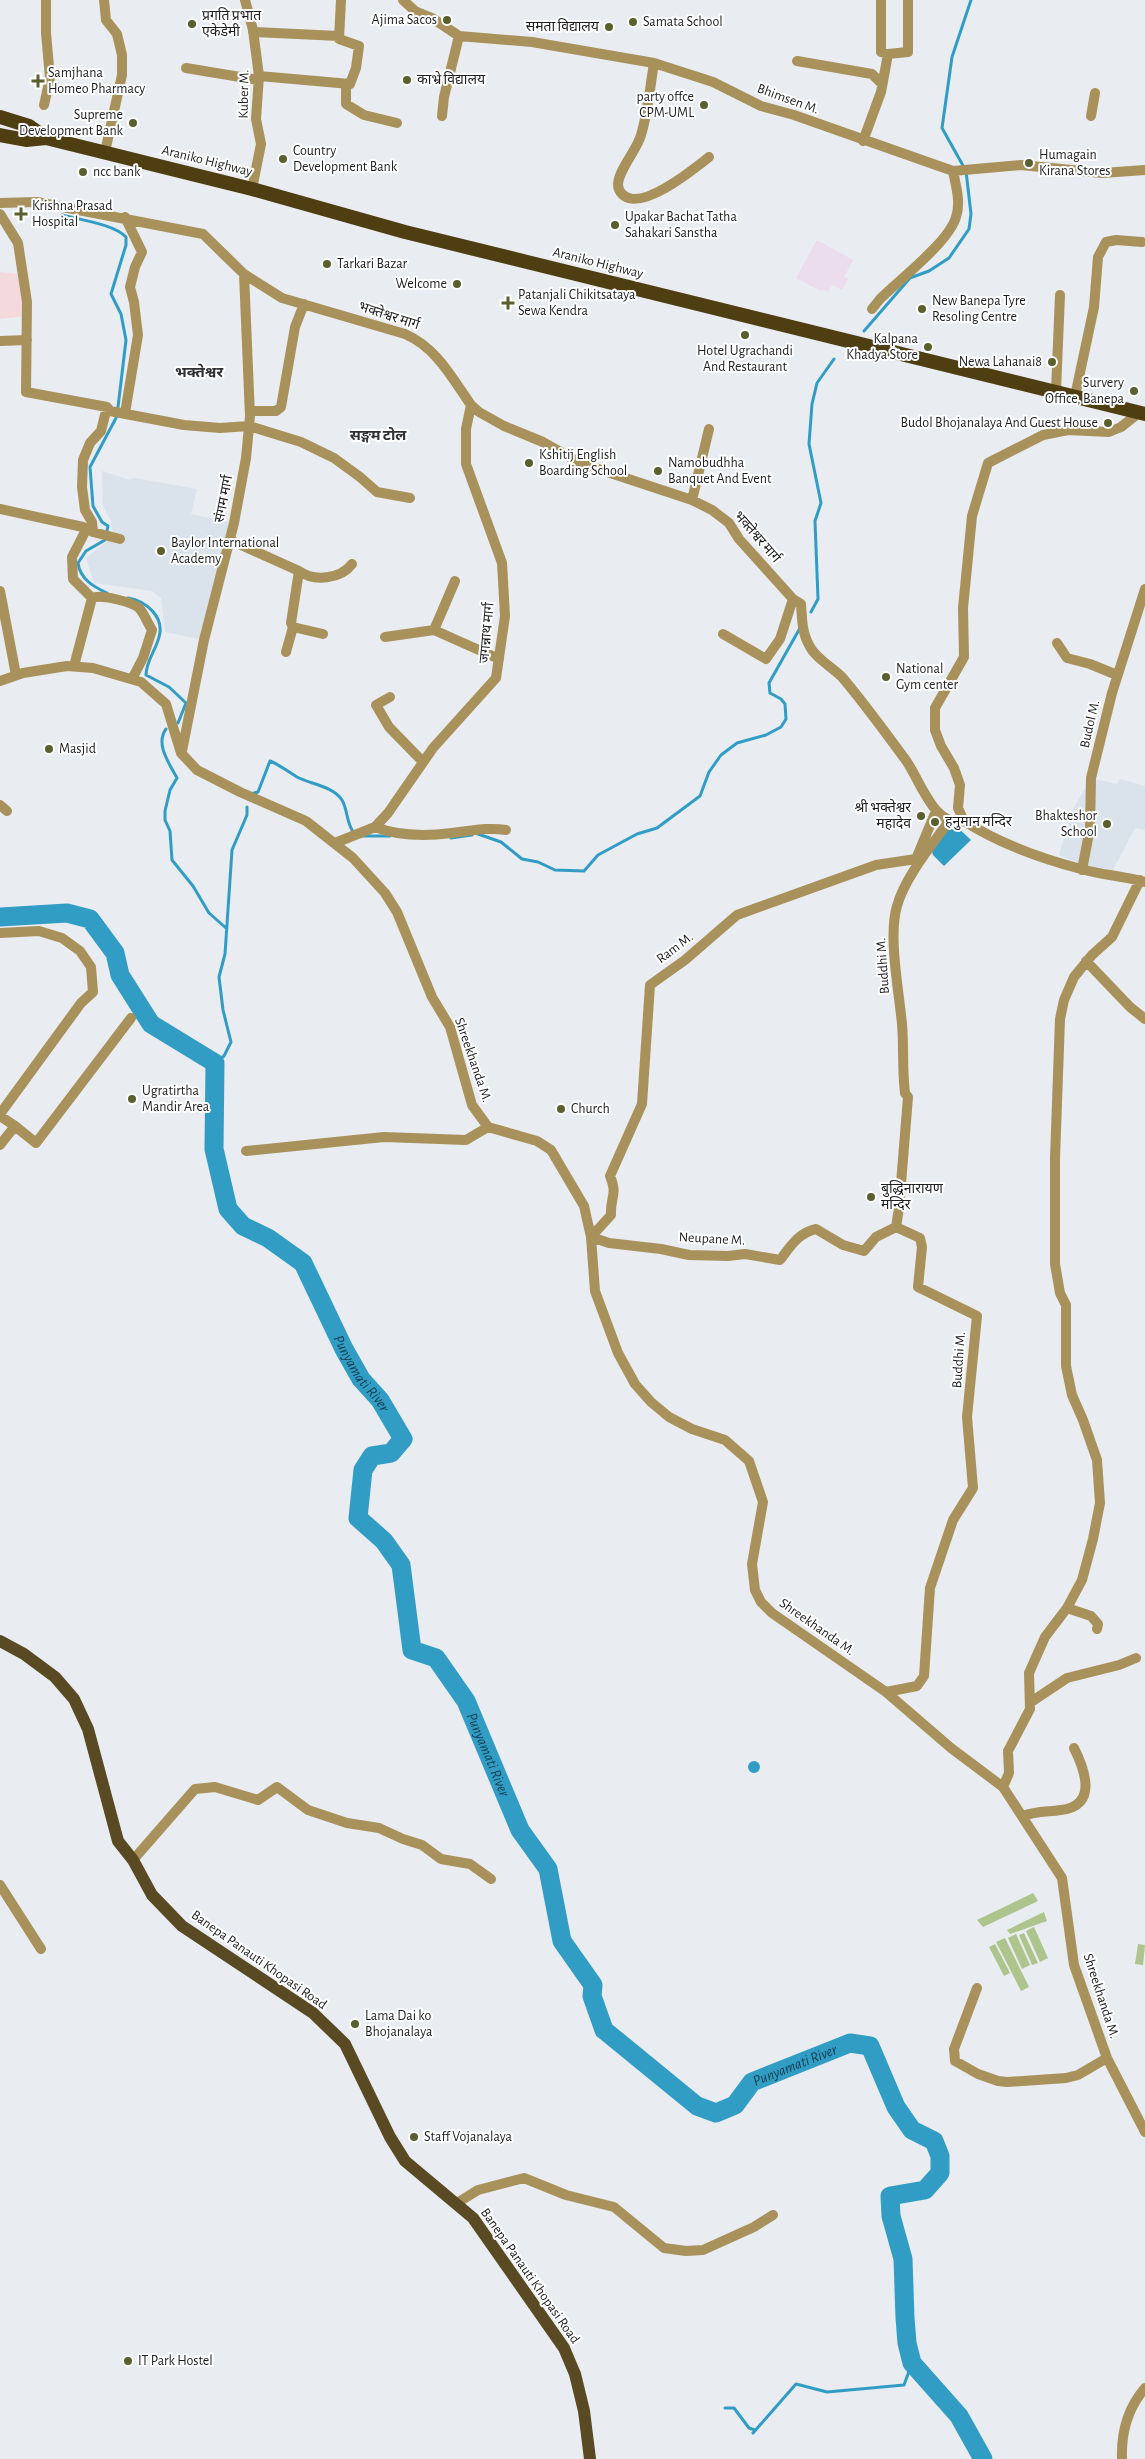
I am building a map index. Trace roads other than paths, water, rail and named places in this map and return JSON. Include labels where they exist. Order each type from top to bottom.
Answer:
[{"type":"highway","name":"Araniko Highway","points":[[0,117],[29,126],[46,138]]},
{"type":"highway","name":"Araniko Highway","points":[[0,135],[26,140],[46,138],[105,152],[252,189],[405,232],[1142,413]]},
{"type":"main road","name":"Banepa Panauti Khopasi Road","points":[[0,1642],[24,1654],[55,1677],[74,1699],[88,1729],[118,1841],[133,1860],[152,1895],[182,1926],[313,2013],[345,2044],[390,2137],[404,2161],[474,2218],[564,2348],[575,2374],[584,2411],[590,2459]]},
{"type":"street","points":[[44,105],[50,78],[46,33],[46,0]]},
{"type":"street","points":[[104,0],[106,20],[117,34],[122,55],[122,75],[105,152]]},
{"type":"street","name":"Kuber M.","points":[[245,0],[253,32],[259,78],[256,119],[261,144],[252,189]]},
{"type":"street","points":[[186,68],[259,78],[320,81],[346,86],[350,84],[356,68],[359,46],[339,39],[341,0]]},
{"type":"street","name":"Bhimsen M.","points":[[404,0],[415,11],[432,18],[459,36],[532,42],[654,63],[703,78],[761,106],[794,115],[862,141],[953,171],[1020,165],[1102,173],[1145,170]]},
{"type":"street","points":[[881,0],[881,52],[888,54],[908,52],[908,0]]},
{"type":"street","points":[[253,32],[340,36]]},
{"type":"street","points":[[442,116],[444,97],[459,36]]},
{"type":"street","points":[[862,141],[882,84],[888,54]]},
{"type":"street","points":[[797,61],[872,74],[882,84]]},
{"type":"street","points":[[654,63],[641,137],[618,181],[619,192],[624,197],[643,199],[683,177],[709,157]]},
{"type":"street","points":[[346,86],[346,104],[364,115],[397,123]]},
{"type":"street","points":[[1091,116],[1095,93]]},
{"type":"street","points":[[872,309],[934,247],[953,225],[958,209],[953,171]]},
{"type":"street","name":"भक्तेश्वर मार्ग","points":[[0,203],[36,202],[125,217],[203,234],[244,274],[282,298],[405,334],[421,341],[434,352],[472,405],[504,426],[543,442],[580,463],[692,500],[712,510],[729,523],[739,539],[793,599],[801,604],[804,632],[809,647],[842,677],[901,754],[936,811],[949,821]]},
{"type":"street","points":[[0,214],[18,244],[27,302],[26,392],[107,407],[110,411],[184,425],[220,428],[248,426],[301,442],[334,458],[377,492],[410,498]]},
{"type":"street","points":[[125,217],[142,252],[134,267],[130,287],[138,335],[125,413]]},
{"type":"street","points":[[1075,396],[1094,307],[1100,251],[1106,242],[1116,240],[1142,242]]},
{"type":"street","name":"संगम मार्ग","points":[[181,753],[204,640],[230,540],[246,458],[250,411],[244,274]]},
{"type":"street","points":[[1056,391],[1060,295]]},
{"type":"street","points":[[250,411],[276,411],[281,407],[295,327],[304,304]]},
{"type":"street","points":[[0,341],[27,340]]},
{"type":"street","name":"जगन्नाथ मार्ग","points":[[375,827],[388,813],[423,762],[464,712],[496,678],[505,616],[502,563],[466,464],[466,429],[472,405]]},
{"type":"street","points":[[92,598],[73,579],[72,557],[90,530],[92,522],[86,510],[82,487],[83,460],[90,443],[101,431],[107,407]]},
{"type":"street","points":[[964,821],[958,808],[960,785],[954,768],[941,746],[935,730],[935,708],[964,657],[963,608],[972,516],[988,463],[1042,435],[1068,430],[1109,432],[1121,427],[1142,413]]},
{"type":"street","points":[[692,500],[709,429]]},
{"type":"street","points":[[0,509],[120,539]]},
{"type":"street","points":[[230,540],[308,576],[338,576],[352,564]]},
{"type":"street","points":[[286,652],[293,627],[291,622],[299,571]]},
{"type":"street","points":[[434,630],[456,581]]},
{"type":"street","name":"Budol M.","points":[[1082,870],[1090,828],[1091,778],[1117,675],[1145,589]]},
{"type":"street","points":[[0,591],[16,675]]},
{"type":"street","points":[[74,666],[92,598],[98,595],[139,608],[152,630],[143,658],[132,679]]},
{"type":"street","points":[[723,634],[766,659],[780,639],[793,599]]},
{"type":"street","points":[[293,627],[323,634]]},
{"type":"street","points":[[385,637],[434,630],[498,659]]},
{"type":"street","points":[[1057,643],[1066,658],[1090,664],[1117,675]]},
{"type":"street","name":"Shreekhanda M.","points":[[0,681],[16,675],[50,668],[74,666],[93,668],[141,682],[166,704],[181,753],[197,770],[240,792],[306,821],[337,842],[385,893],[397,912],[432,997],[450,1026],[472,1106],[488,1126],[537,1142],[551,1150],[584,1206],[591,1238],[595,1291],[618,1353],[635,1384],[651,1402],[669,1417],[692,1429],[724,1440],[749,1462],[763,1502],[752,1564],[755,1590],[761,1602],[772,1614],[886,1692],[952,1748],[1003,1787],[1062,1878],[1074,1965],[1106,2058],[1145,2132]]},
{"type":"street","points":[[390,697],[376,705],[389,727],[423,762]]},
{"type":"street","name":"Ram M.","points":[[591,1238],[611,1215],[611,1205],[615,1189],[610,1176],[642,1104],[650,985],[685,960],[737,914],[876,865],[916,859],[936,811]]},
{"type":"street","points":[[949,821],[964,821],[1008,846],[1082,870],[1143,881],[1112,937],[1086,962],[1074,977],[1064,1000],[1057,1040],[1055,1264],[1060,1293],[1066,1305],[1066,1366],[1072,1395],[1084,1420],[1097,1460],[1100,1503],[1082,1580],[1067,1608],[1045,1637],[1029,1673],[1028,1685],[1031,1702],[1028,1714],[1008,1751],[1009,1773],[1003,1787]]},
{"type":"street","name":"Buddhi M.","points":[[886,1692],[917,1686],[924,1676],[930,1588],[952,1520],[972,1488],[967,1417],[977,1316],[918,1286],[922,1246],[920,1238],[896,1227],[908,1097],[905,1093],[902,1060],[902,1026],[894,940],[897,906],[918,863],[949,821]]},
{"type":"street","points":[[337,842],[375,827],[388,832],[426,834],[490,828],[506,830]]},
{"type":"street","points":[[0,934],[38,931],[62,938],[80,951],[91,967],[93,992],[81,1003],[0,1115],[36,1142],[132,1018]]},
{"type":"street","points":[[1086,962],[1130,1007],[1145,1019]]},
{"type":"street","points":[[0,1145],[15,1126]]},
{"type":"street","points":[[246,1151],[384,1137],[466,1140],[488,1126]]},
{"type":"street","name":"Neupane M.","points":[[591,1238],[609,1243],[689,1254],[728,1256],[746,1254],[780,1260],[797,1238],[808,1231],[816,1230],[843,1245],[864,1251],[876,1237],[896,1227]]},
{"type":"street","points":[[1067,1608],[1091,1616],[1098,1624],[1097,1629]]},
{"type":"street","points":[[1031,1702],[1067,1678],[1119,1665],[1136,1658]]},
{"type":"street","points":[[1023,1816],[1033,1812],[1062,1810],[1074,1807],[1080,1800],[1085,1792],[1087,1781],[1074,1748]]},
{"type":"street","points":[[133,1860],[195,1789],[215,1787],[258,1800],[277,1787],[308,1810],[347,1823],[378,1828],[422,1845],[441,1859],[470,1864],[491,1879]]},
{"type":"street","points":[[0,1885],[40,1949]]},
{"type":"street","points":[[977,1988],[954,2049],[955,2061],[962,2066],[998,2081],[1066,2078],[1078,2075],[1106,2058]]},
{"type":"street","points":[[457,2203],[478,2190],[524,2178],[549,2189],[618,2209],[664,2248],[686,2251],[702,2250],[754,2227],[773,2215]]},
{"type":"street","points":[[1122,2459],[1121,2443],[1124,2425],[1130,2409],[1145,2388]]},
{"type":"water","points":[[954,824],[971,840],[944,866],[933,855],[931,848]]},
{"type":"water","points":[[756,1761],[759,1762],[759,1772],[752,1773],[749,1772],[748,1765],[749,1762]]},
{"type":"waterway","points":[[864,331],[910,278],[929,271],[949,258],[969,229],[971,214],[966,171],[942,128],[952,57],[971,0]]},
{"type":"waterway","points":[[62,215],[105,226],[126,237],[126,245],[111,294],[121,314],[126,340],[118,407]]},
{"type":"waterway","points":[[811,612],[818,599],[815,521],[821,503],[809,444],[812,404],[817,383],[834,359]]},
{"type":"waterway","points":[[107,593],[85,578],[79,569],[78,563],[86,551],[105,540],[108,526],[102,522],[93,506],[90,467],[116,418]]},
{"type":"waterway","points":[[128,598],[147,606],[157,617],[160,630],[159,637],[146,670],[146,675],[169,687],[186,703],[178,723]]},
{"type":"waterway","points":[[478,834],[501,842],[522,859],[538,862],[555,870],[584,871],[598,855],[637,834],[657,828],[700,796],[709,772],[721,755],[737,743],[766,735],[781,727],[786,719],[785,704],[781,699],[770,693],[769,683],[800,628]]},
{"type":"waterway","points":[[166,729],[162,741],[164,754],[177,778],[170,790],[165,811],[165,820],[170,831],[172,860],[193,886],[209,913],[226,928]]},
{"type":"waterway","points":[[254,793],[258,792],[270,761],[297,777],[327,788],[338,795],[344,804],[354,833]]},
{"type":"waterway","points":[[215,1063],[224,1056],[231,1042],[223,1010],[219,977],[225,954],[232,850],[247,815],[247,807]]},
{"type":"waterway","points":[[451,838],[472,835]]},
{"type":"waterway","points":[[362,836],[390,836]]},
{"type":"waterway","name":"Punyamati River","points":[[0,917],[67,913],[90,919],[115,953],[120,975],[151,1024],[215,1063],[214,1149],[228,1209],[243,1226],[268,1238],[303,1263],[344,1349],[361,1379],[380,1400],[403,1439],[391,1453],[372,1456],[363,1470],[358,1518],[384,1541],[401,1565],[412,1650],[436,1658],[466,1701],[520,1830],[548,1869],[562,1941],[593,1985],[592,1996],[604,2030],[697,2106],[716,2113],[735,2105],[752,2082],[850,2043],[870,2046],[896,2107],[912,2130],[934,2141],[940,2156],[940,2173],[925,2190],[890,2196],[891,2216],[903,2259],[907,2343],[912,2363],[959,2416],[983,2459]]},
{"type":"waterway","points":[[753,2433],[796,2384],[827,2392],[904,2385],[912,2363]]},
{"type":"waterway","points":[[725,2408],[734,2408],[749,2428],[755,2430]]},
{"type":"place","name":"Ajima Sacos","points":[[447,20]]},
{"type":"place","name":"Samata School","points":[[633,22]]},
{"type":"place","name":"प्रगति प्रभात एकेडेमी","points":[[192,24]]},
{"type":"place","name":"समता विद्यालय","points":[[609,27]]},
{"type":"place","name":"काभ्रे विद्यालय","points":[[407,80]]},
{"type":"place","name":"Samjhana Homeo Pharmacy","points":[[38,81]]},
{"type":"place","name":"party offce CPM-UML","points":[[704,105]]},
{"type":"place","name":"Supreme Development Bank","points":[[133,123]]},
{"type":"place","name":"Country Development Bank","points":[[283,159]]},
{"type":"place","name":"Humagain Kirana Stores","points":[[1029,163]]},
{"type":"place","name":"ncc bank","points":[[83,172]]},
{"type":"place","name":"Krishna Prasad Hospital","points":[[21,214]]},
{"type":"place","name":"Upakar Bachat Tatha Sahakari Sanstha","points":[[615,225]]},
{"type":"place","name":"Tarkari Bazar","points":[[327,264]]},
{"type":"place","name":"Welcome","points":[[457,284]]},
{"type":"place","name":"Patanjali Chikitsataya Sewa Kendra","points":[[508,303]]},
{"type":"place","name":"New Banepa Tyre Resoling Centre","points":[[922,309]]},
{"type":"place","name":"Hotel Ugrachandi And Restaurant","points":[[745,335]]},
{"type":"place","name":"Kalpana Khadya Store","points":[[928,347]]},
{"type":"place","name":"Newa Lahanai8","points":[[1052,362]]},
{"type":"place","name":"Survery Office, Banepa","points":[[1134,391]]},
{"type":"place","name":"Budol Bhojanalaya And Guest House","points":[[1108,423]]},
{"type":"place","name":"Kshitij English Boarding School","points":[[529,463]]},
{"type":"place","name":"Namobudhha Banquet And Event","points":[[658,471]]},
{"type":"place","name":"Baylor International Academy","points":[[161,551]]},
{"type":"place","name":"National Gym center","points":[[886,677]]},
{"type":"place","name":"Masjid","points":[[49,749]]},
{"type":"place","name":"श्री भक्तेश्वर महादेव","points":[[921,816]]},
{"type":"place","name":"हनुमान मन्दिर","points":[[935,822]]},
{"type":"place","name":"Bhakteshor School","points":[[1107,824]]},
{"type":"place","name":"Ugratirtha Mandir Area","points":[[132,1099]]},
{"type":"place","name":"Church","points":[[561,1109]]},
{"type":"place","name":"बुद्धिनारायण मन्दिर","points":[[871,1197]]},
{"type":"place","name":"Lama Dai ko Bhojanalaya","points":[[355,2024]]},
{"type":"place","name":"Staff Vojanalaya","points":[[414,2137]]},
{"type":"place","name":"IT Park Hostel","points":[[128,2361]]},
{"type":"district","name":"भक्तेश्वर","points":[[199,372]]},
{"type":"district","name":"सङ्गम टोल","points":[[378,435]]}]
